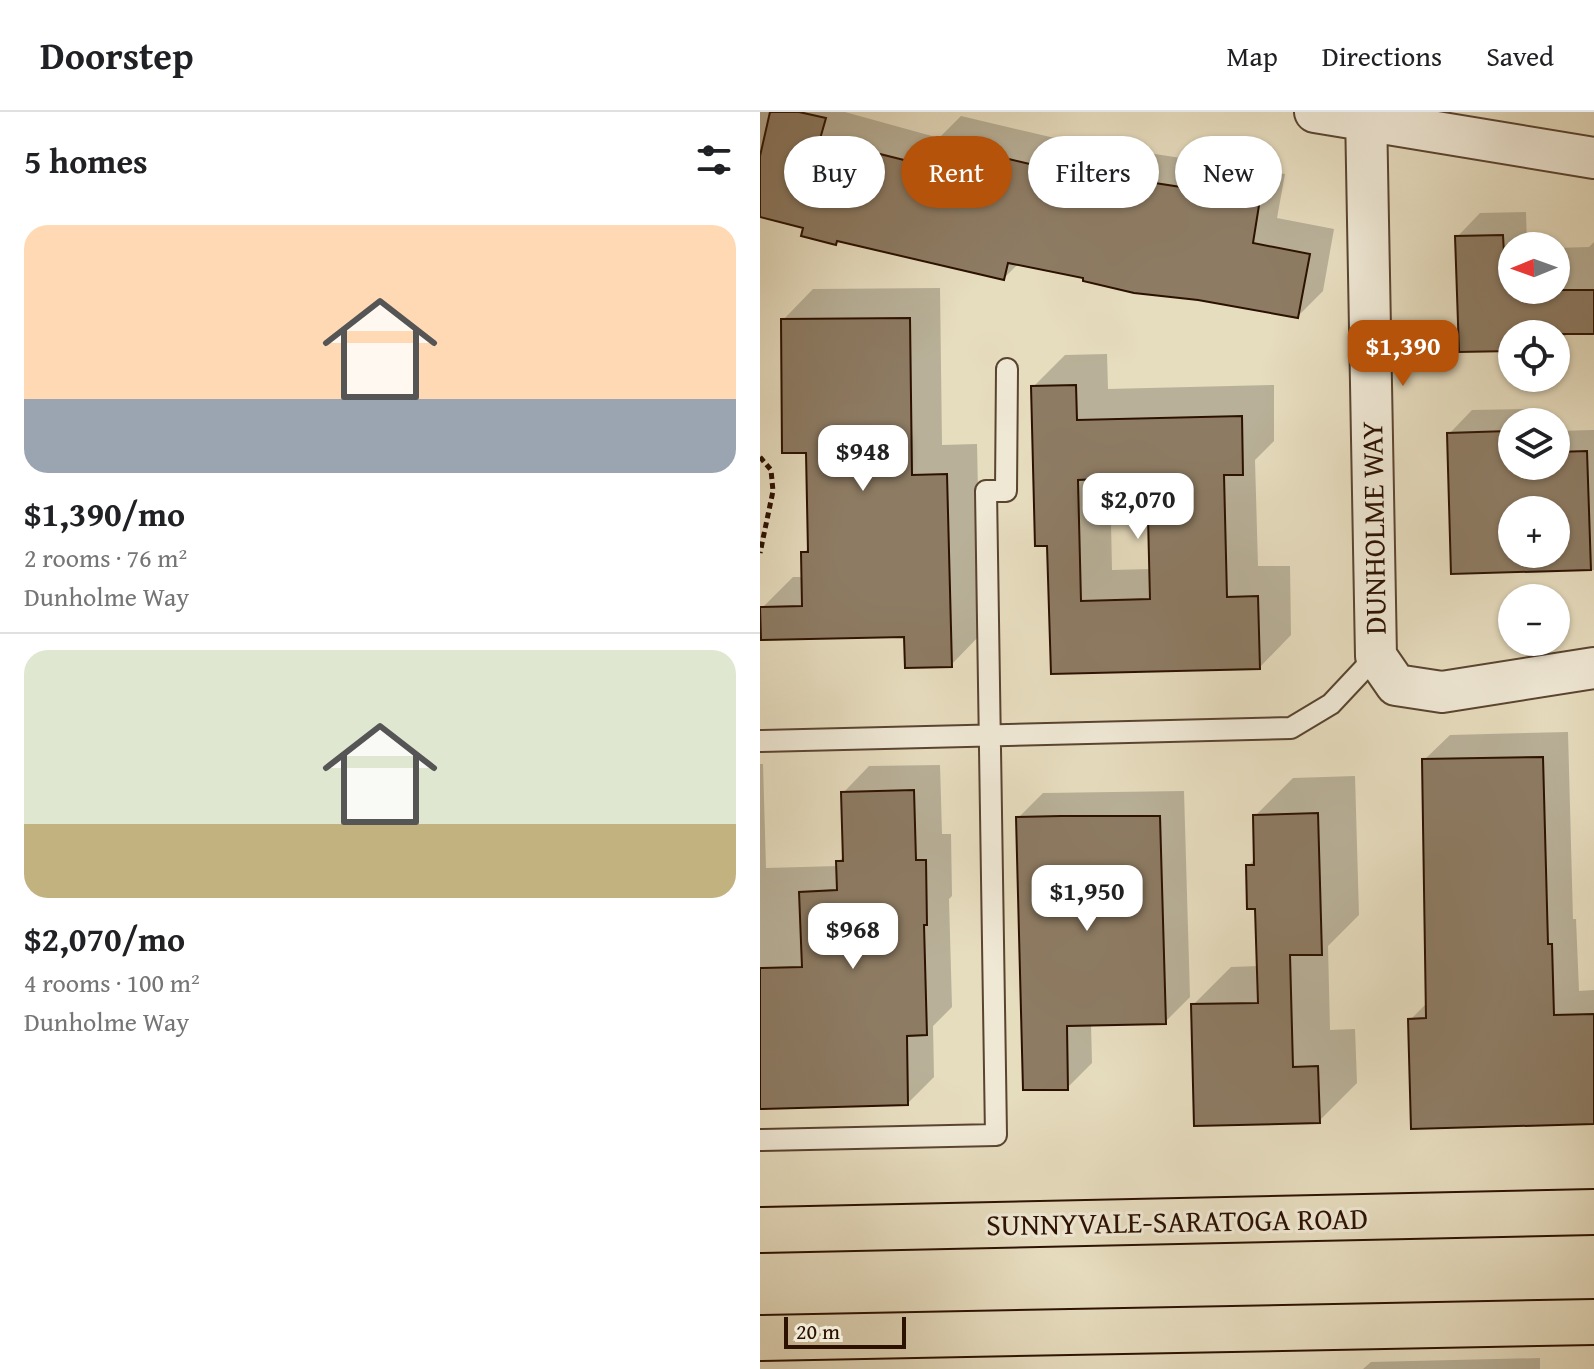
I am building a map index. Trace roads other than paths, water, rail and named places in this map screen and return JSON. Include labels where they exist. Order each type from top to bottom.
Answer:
[{"type":"main road","name":"SUNNYVALE-SARATOGA ROAD","points":[[760,1230],[1594,1212]]},
{"type":"main road","points":[[760,1338],[1594,1322]]},
{"type":"street","points":[[1315,112],[1366,116],[1594,158]]},
{"type":"street","name":"DUNHOLME WAY","points":[[1366,116],[1376,656]]},
{"type":"street","points":[[1376,656],[1396,685],[1442,692],[1594,668]]},
{"type":"lane","points":[[760,1140],[996,1135],[986,491],[1006,491],[1007,369]]},
{"type":"lane","points":[[760,741],[1291,728],[1331,704],[1376,656]]}]
